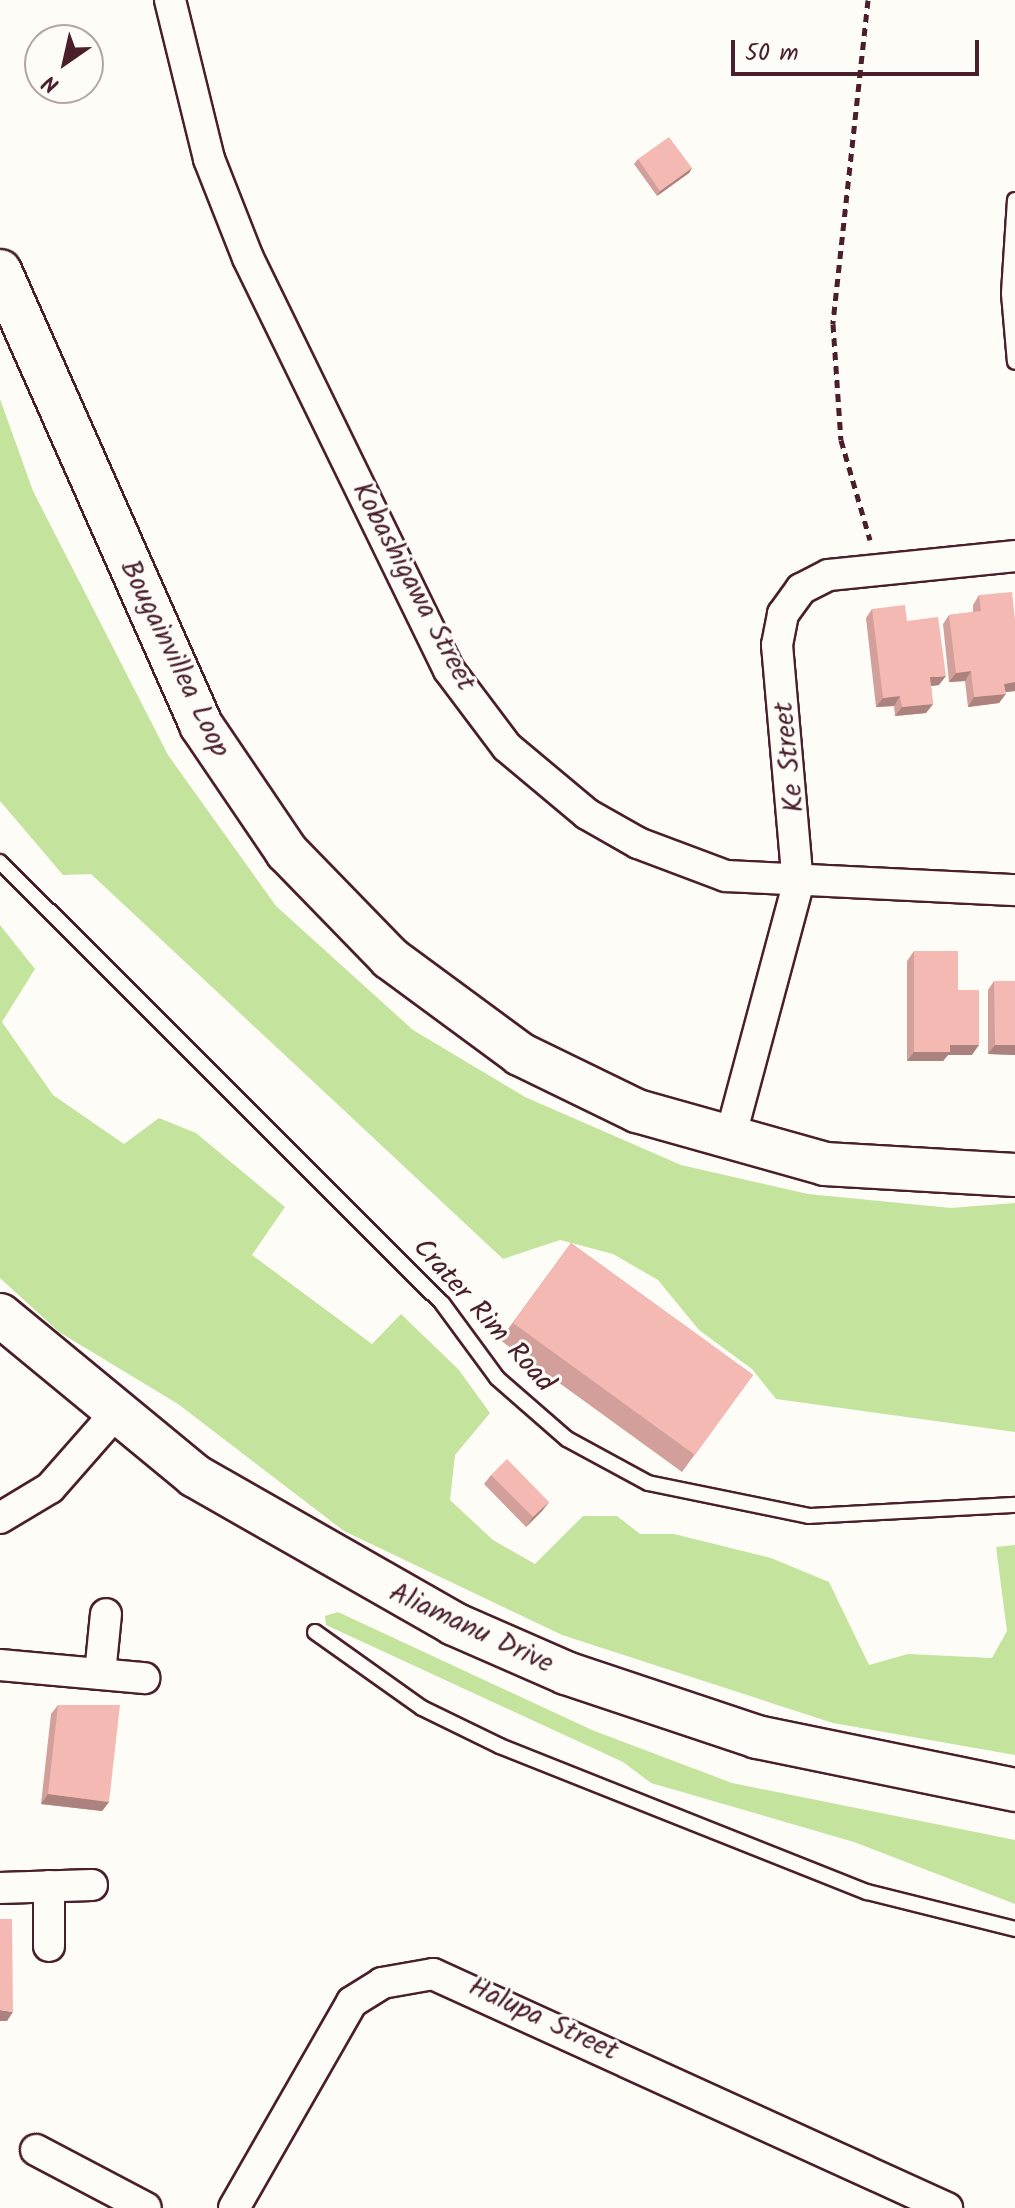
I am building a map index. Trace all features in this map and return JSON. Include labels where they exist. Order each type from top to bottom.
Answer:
[{"type":"street","name":"Kobashigawa Street","points":[[170,0],[209,159],[248,258],[449,670],[507,747],[587,814],[678,860],[798,885],[1015,890]]},
{"type":"street","name":"Bougainvillea Loop","points":[[0,271],[181,687],[222,762],[287,852],[390,958],[520,1054],[637,1111],[729,1142],[874,1171],[1015,1175]]},
{"type":"street","name":"Ke Street","points":[[729,1142],[798,885],[777,645],[786,607],[829,575],[1015,556]]},
{"type":"street","name":"Aliamanu Drive","points":[[0,1315],[115,1414],[283,1532],[527,1657],[757,1737],[1015,1790]]},
{"type":"street","points":[[0,1518],[50,1488],[115,1414]]},
{"type":"street","points":[[100,1674],[106,1614]]},
{"type":"street","points":[[0,1665],[144,1678]]},
{"type":"street","points":[[0,1888],[92,1885]]},
{"type":"street","points":[[49,1886],[49,1946]]},
{"type":"street","name":"Halupa Street","points":[[234,2208],[352,2002],[382,1983],[423,1974],[456,1979],[947,2208]]},
{"type":"street","points":[[36,2150],[146,2208]]},
{"type":"lane","points":[[1015,200],[1009,294],[1015,362]]},
{"type":"lane","name":"Crater Rim Road","points":[[0,862],[442,1303],[497,1378],[567,1439],[648,1483],[809,1516],[1015,1505]]},
{"type":"lane","points":[[315,1632],[422,1708],[500,1746],[867,1892],[1015,1929]]},
{"type":"path","points":[[868,0],[838,226],[833,340],[841,440],[875,553]]},
{"type":"green space","points":[[0,399],[33,491],[168,755],[276,906],[413,1030],[525,1097],[681,1165],[808,1194],[951,1208],[1015,1203],[1015,1432],[776,1399],[752,1369],[699,1330],[658,1280],[613,1254],[560,1240],[503,1259],[91,874],[63,875],[0,801]]},
{"type":"green space","points":[[0,925],[35,969],[2,1022],[53,1095],[124,1144],[159,1118],[196,1133],[285,1207],[252,1255],[372,1344],[401,1314],[459,1370],[490,1413],[455,1455],[450,1500],[493,1540],[535,1564],[583,1516],[617,1516],[640,1534],[674,1534],[771,1558],[829,1582],[869,1665],[908,1654],[992,1658],[1007,1631],[996,1547],[1015,1545],[1015,1755],[833,1723],[562,1635],[344,1531],[178,1404],[59,1332],[0,1278]]},
{"type":"green space","points":[[338,1612],[592,1730],[732,1783],[1015,1840],[1015,1904],[854,1842],[651,1783],[623,1762],[326,1625],[325,1616]]},
{"type":"building","points":[[669,137],[692,168],[660,191],[638,159]]},
{"type":"building","points":[[1012,592],[1015,682],[1004,684],[1006,694],[974,697],[971,671],[956,673],[949,615],[981,611],[979,595]]},
{"type":"building","points":[[905,605],[907,621],[938,617],[946,676],[930,677],[933,704],[902,707],[900,696],[883,698],[872,609]]},
{"type":"building","points":[[914,951],[958,951],[958,990],[979,990],[979,1045],[950,1045],[950,1052],[914,1052]]},
{"type":"building","points":[[994,981],[1015,981],[1015,1045],[995,1045]]},
{"type":"building","points":[[571,1243],[753,1375],[695,1455],[513,1323]]},
{"type":"building","points":[[507,1459],[549,1502],[533,1517],[491,1475]]},
{"type":"building","points":[[58,1705],[120,1705],[109,1802],[48,1794]]},
{"type":"building","points":[[0,1919],[12,1919],[13,2012],[0,2010]]}]
